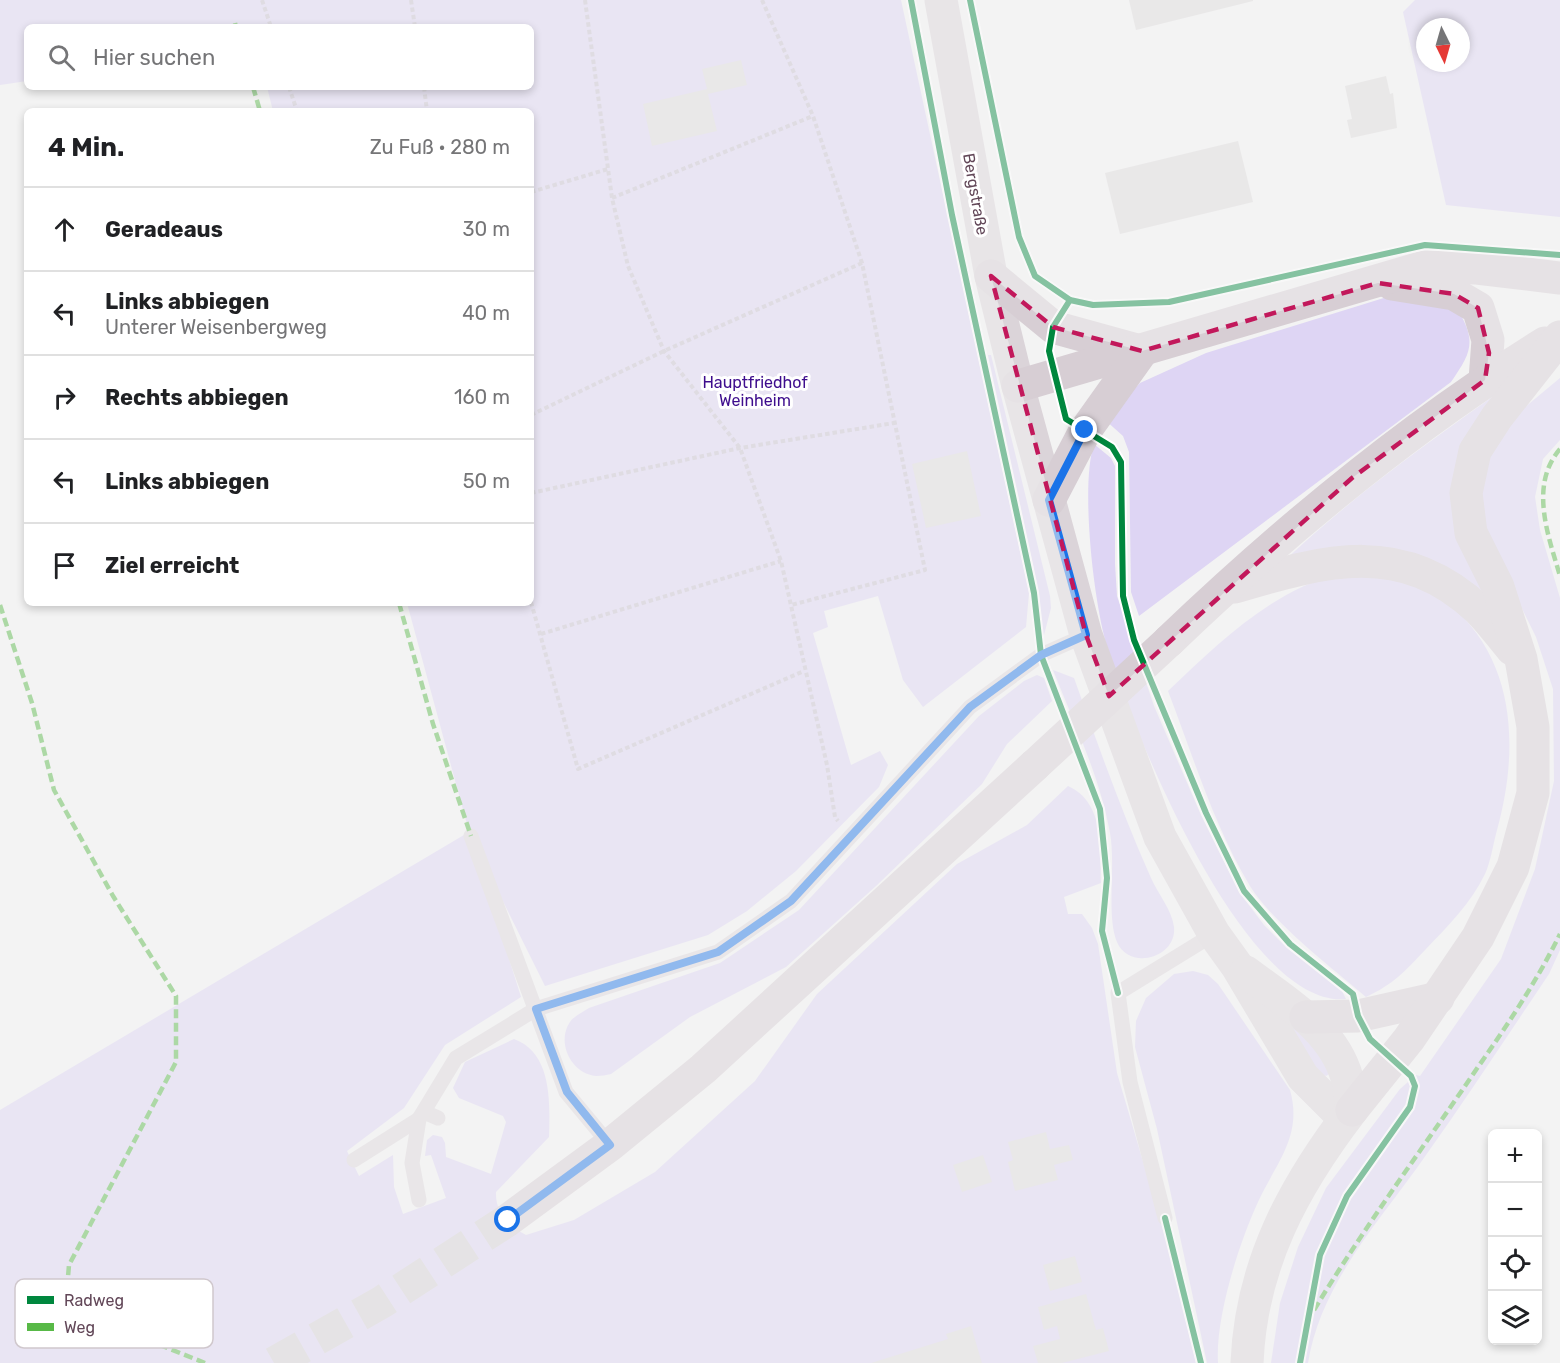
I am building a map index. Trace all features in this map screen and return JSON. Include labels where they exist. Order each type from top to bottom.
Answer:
[{"type":"main road","name":"Bergstraße","points":[[941,0],[991,276],[1018,386],[1086,635],[1160,837],[1214,934],[1237,966]]},
{"type":"main road","points":[[1018,386],[1142,351],[1317,297],[1378,283],[1396,274],[1424,267],[1477,268],[1560,278]]},
{"type":"main road","points":[[991,276],[1053,327],[1142,351]]},
{"type":"main road","points":[[1378,283],[1454,294],[1478,308],[1488,340],[1485,380]]},
{"type":"main road","points":[[508,1220],[610,1145],[703,1069],[1224,590],[1352,478],[1485,380],[1560,336]]},
{"type":"main road","points":[[1247,1363],[1248,1331],[1264,1261],[1284,1213],[1348,1114],[1438,998],[1478,938],[1513,867],[1533,793],[1533,727],[1521,659],[1498,587],[1472,533],[1466,493],[1475,451],[1497,417],[1560,336]]},
{"type":"main road","points":[[1049,500],[1085,430],[1142,351]]},
{"type":"main road","points":[[1224,590],[1291,570],[1347,560],[1403,564],[1443,583],[1479,610],[1521,659]]},
{"type":"main road","points":[[1237,966],[1303,1077],[1348,1114]]},
{"type":"main road","points":[[1237,966],[1306,1017],[1338,1055],[1348,1078],[1348,1114]]},
{"type":"main road","points":[[1306,1017],[1358,1016],[1438,998]]},
{"type":"lane","points":[[419,1200],[412,1162],[427,1116],[456,1058],[536,1009],[718,952],[791,901],[970,707],[1041,655],[1086,635]]},
{"type":"lane","points":[[471,836],[567,1092],[610,1145]]},
{"type":"lane","points":[[1165,1218],[1131,1082],[1118,993],[1214,934]]},
{"type":"lane","points":[[354,1160],[427,1116]]},
{"type":"path","points":[[262,0],[270,24]]},
{"type":"path","points":[[411,0],[415,24]]},
{"type":"path","points":[[585,0],[612,198],[628,266],[664,351],[740,448],[781,561],[826,765],[835,817],[851,835]]},
{"type":"path","points":[[762,0],[813,116],[862,263],[925,570],[790,605]]},
{"type":"path","points":[[291,90],[296,108]]},
{"type":"path","points":[[424,90],[427,108]]},
{"type":"path","points":[[612,198],[813,116]]},
{"type":"path","points":[[534,191],[608,169]]},
{"type":"path","points":[[534,414],[664,351],[862,263]]},
{"type":"path","points":[[534,492],[740,448],[894,423]]},
{"type":"path","points":[[541,634],[781,561]]},
{"type":"path","points":[[532,606],[578,769],[804,671]]},
{"type":"highlighted area","points":[[991,276],[1053,327],[1142,351],[1378,283],[1454,294],[1478,308],[1489,353],[1485,380],[1352,478],[1109,696],[1086,635]]},
{"type":"green space","name":"Hauptfriedhof Weinheim","points":[[0,0],[901,0],[1029,593],[1026,627],[923,707],[903,680],[878,596],[824,611],[828,627],[813,633],[851,765],[880,751],[888,765],[879,787],[796,871],[747,911],[708,935],[545,986],[471,837],[521,997],[445,1045],[404,1108],[347,1151],[359,1176],[393,1155],[394,1187],[403,1214],[446,1198],[431,1155],[425,1156],[427,1140],[433,1135],[442,1137],[446,1157],[491,1174],[506,1122],[503,1116],[459,1098],[453,1088],[465,1062],[514,1039],[536,1055],[542,1067],[548,1094],[549,1137],[496,1192],[496,1200],[504,1218],[526,1235],[574,1220],[655,1172],[755,1081],[817,994],[957,864],[1027,825],[1068,786],[1089,803],[1094,815],[1100,841],[1101,883],[1064,897],[1068,914],[1082,914],[1092,928],[1098,944],[1117,1073],[1166,1240],[1196,1363],[0,1363],[0,1110],[469,832],[408,606],[534,606],[534,108],[272,108],[268,90],[534,90],[534,24],[24,24],[24,81],[0,85]]},
{"type":"green space","points":[[1415,0],[1560,0],[1560,217],[1446,205],[1416,72],[1470,72],[1470,18],[1416,18],[1416,70],[1403,12]]},
{"type":"green space","points":[[1387,297],[1458,310],[1468,331],[1469,347],[1463,363],[1451,382],[1139,616],[1131,592],[1129,452],[1123,436],[1104,419],[1140,383],[1206,353]]},
{"type":"green space","points":[[988,355],[991,355],[1050,596],[1051,608],[1044,635],[1042,635],[1039,592]]},
{"type":"green space","points":[[1560,378],[1560,440],[1543,459],[1535,497],[1540,530],[1560,598],[1560,950],[1549,974],[1488,1065],[1372,1228],[1339,1279],[1315,1333],[1308,1363],[1271,1363],[1280,1303],[1298,1247],[1326,1188],[1400,1089],[1416,1075],[1420,1076],[1501,959],[1535,869],[1554,781],[1553,689],[1536,637],[1496,556],[1484,522],[1481,484],[1494,441],[1512,418]]},
{"type":"green space","points":[[1511,384],[1472,431],[1493,599],[1464,580],[1283,562],[1337,514],[1394,469]]},
{"type":"green space","points":[[1094,444],[1111,458],[1115,466],[1117,596],[1154,706],[1201,815],[1239,892],[1264,925],[1286,947],[1341,989],[1346,999],[1308,990],[1269,960],[1233,914],[1199,859],[1168,799],[1122,689],[1103,630],[1090,546],[1088,488]]},
{"type":"green space","points":[[1354,575],[1391,580],[1427,590],[1448,603],[1471,626],[1488,651],[1500,679],[1507,708],[1509,738],[1504,800],[1489,864],[1479,885],[1443,932],[1412,964],[1392,982],[1366,997],[1288,930],[1250,886],[1215,815],[1168,691],[1232,633],[1267,607],[1310,584]]},
{"type":"green space","points":[[1053,670],[1074,678],[1130,829],[1173,921],[1173,938],[1160,953],[1151,957],[1131,956],[1123,951],[1117,942],[1112,918],[1112,846],[1106,812],[1086,750]]},
{"type":"green space","points":[[1037,675],[1044,678],[1052,701],[1007,744],[982,784],[876,886],[786,967],[690,1017],[611,1074],[596,1076],[587,1074],[573,1063],[565,1047],[565,1039],[566,1030],[574,1018],[589,1008],[720,963],[799,910],[979,716],[1024,681]]},
{"type":"green space","points":[[1193,971],[1208,975],[1218,984],[1290,1090],[1293,1106],[1293,1121],[1286,1149],[1258,1202],[1236,1259],[1220,1325],[1218,1363],[1207,1363],[1157,1129],[1135,1047],[1136,1021],[1146,998],[1174,974]]},
{"type":"green space","points":[[1279,1010],[1325,1060],[1329,1074],[1326,1076],[1318,1071]]},
{"type":"building","points":[[1129,0],[1253,0],[1253,1],[1136,30]]},
{"type":"building","points":[[741,60],[747,85],[708,94],[717,131],[652,146],[643,104],[707,89],[702,69]]},
{"type":"building","points":[[1386,76],[1390,94],[1393,93],[1397,128],[1351,138],[1347,120],[1352,119],[1345,86]]},
{"type":"building","points":[[1238,141],[1253,202],[1120,234],[1105,173]]},
{"type":"building","points":[[967,451],[981,516],[926,528],[912,464]]},
{"type":"building","points":[[1046,1132],[1050,1149],[1069,1145],[1073,1160],[1054,1165],[1058,1180],[1015,1191],[1008,1162],[1013,1160],[1008,1142]]},
{"type":"building","points":[[983,1155],[992,1182],[962,1192],[953,1165]]},
{"type":"building","points":[[1075,1256],[1082,1282],[1050,1291],[1043,1265]]},
{"type":"building","points":[[1086,1294],[1096,1330],[1103,1328],[1109,1351],[1062,1363],[1038,1363],[1033,1346],[1060,1339],[1057,1326],[1044,1330],[1038,1307]]},
{"type":"building","points":[[971,1326],[982,1363],[871,1363],[948,1339],[946,1334]]},
{"type":"tunnel","points":[[274,1363],[382,1302],[508,1220]]},
{"type":"marked path","points":[[254,90],[259,108]]},
{"type":"marked path","points":[[1560,449],[1545,478],[1543,494],[1547,527],[1560,576]]},
{"type":"marked path","points":[[0,605],[32,703],[54,790],[113,896],[176,996],[176,1062],[69,1265],[68,1279]]},
{"type":"marked path","points":[[400,606],[433,724],[471,836]]},
{"type":"marked path","points":[[1314,1310],[1511,1018],[1542,969],[1560,934]]},
{"type":"marked path","points":[[167,1348],[205,1363]]},
{"type":"cycle path","points":[[911,0],[952,215],[1034,593],[1041,655],[1100,809],[1107,878],[1102,931],[1118,993]]},
{"type":"cycle path","points":[[970,0],[1019,237],[1035,276],[1070,300],[1093,305],[1169,302],[1425,245],[1560,255]]},
{"type":"cycle path","points":[[1070,300],[1053,327],[1049,351],[1066,419],[1112,447],[1121,462],[1123,596],[1134,640],[1206,813],[1244,891],[1290,944],[1353,994],[1358,1016],[1370,1039],[1411,1076],[1415,1086],[1410,1107],[1347,1196],[1320,1255],[1300,1363]]},
{"type":"cycle path","points":[[1165,1218],[1201,1363]]},
{"type":"route","points":[[508,1220],[610,1145],[567,1092],[536,1009],[718,952],[791,901],[970,707],[1041,655],[1086,635],[1049,500],[1085,430]]}]
